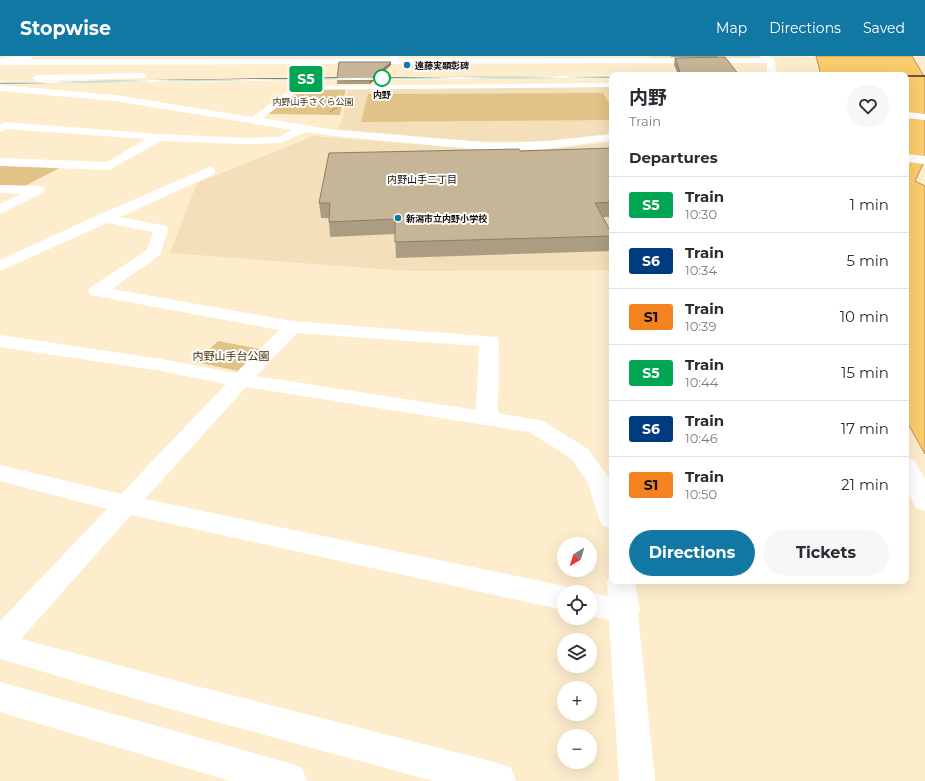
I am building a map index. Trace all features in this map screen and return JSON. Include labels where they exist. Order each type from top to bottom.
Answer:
[{"type":"street","points":[[0,61],[52,56]]},
{"type":"street","points":[[763,56],[771,61]]},
{"type":"street","points":[[0,68],[24,58],[394,59],[392,66],[395,68],[409,70],[504,69],[512,67],[513,65],[511,63],[520,61],[646,58],[771,61]]},
{"type":"street","points":[[224,73],[236,58]]},
{"type":"street","points":[[771,61],[772,72]]},
{"type":"street","points":[[31,78],[155,76]]},
{"type":"street","points":[[0,88],[115,98],[335,133],[493,147],[548,144],[609,137]]},
{"type":"street","points":[[254,120],[297,88]]},
{"type":"street","points":[[909,115],[925,117]]},
{"type":"street","points":[[0,129],[5,125],[158,137],[248,141],[281,140],[304,128]]},
{"type":"street","points":[[0,162],[109,166],[158,137]]},
{"type":"street","points":[[909,158],[925,160]]},
{"type":"street","points":[[0,265],[209,170]]},
{"type":"street","points":[[0,189],[38,190],[0,210]]},
{"type":"street","points":[[103,218],[161,229],[154,252],[96,291],[292,327],[489,341],[487,419]]},
{"type":"street","points":[[0,641],[49,589],[124,504],[240,380],[292,327]]},
{"type":"street","points":[[0,341],[161,365],[240,380],[535,426],[580,454],[600,482],[609,510]]},
{"type":"street","points":[[909,472],[925,502]]},
{"type":"street","points":[[0,473],[124,504],[557,597]]},
{"type":"street","points":[[597,602],[623,596],[637,781]]},
{"type":"street","points":[[0,646],[177,696],[498,781]]},
{"type":"street","points":[[0,697],[289,781]]},
{"type":"lane","points":[[297,88],[609,85]]},
{"type":"shaded area","points":[[649,56],[759,56],[765,59],[651,59]]},
{"type":"shaded area","points":[[816,56],[912,56],[925,78],[925,160],[915,181],[925,186],[925,454],[909,425],[909,72],[820,72]]},
{"type":"shaded area","points":[[609,87],[609,134],[532,142],[472,141],[338,129],[343,116],[348,88]]},
{"type":"shaded area","name":"新潟市立内野小学校","points":[[313,136],[476,149],[547,149],[609,142],[609,270],[407,271],[170,253],[197,183]]},
{"type":"green space","name":"内野山手さくら公園","points":[[346,88],[340,115],[267,114],[300,89]]},
{"type":"green space","points":[[603,93],[609,103],[609,120],[361,122],[368,94]]},
{"type":"green space","points":[[0,164],[63,166],[25,186],[0,185]]},
{"type":"green space","name":"内野山手台公園","points":[[218,341],[260,349],[238,371],[196,362]]},
{"type":"building","points":[[725,57],[737,72],[680,72],[675,58]]},
{"type":"building","points":[[339,62],[391,62],[370,80],[337,80]]},
{"type":"building","points":[[609,148],[609,202],[595,203],[609,229],[609,236],[395,242],[395,219],[329,222],[330,203],[319,203],[329,153],[519,149],[520,151]]},
{"type":"railway","points":[[909,76],[925,76]]},
{"type":"railway","points":[[366,78],[609,77]]},
{"type":"railway","points":[[0,83],[348,78]]},
{"type":"train","name":"S5","points":[[0,83],[382,78],[609,77]]},
{"type":"place","name":"遠藤実顕彰碑","points":[[407,65]]},
{"type":"place","name":"内野","points":[[382,78]]},
{"type":"place","name":"新潟市立内野小学校","points":[[398,218]]},
{"type":"district","name":"内野山手二丁目","points":[[422,179]]}]
